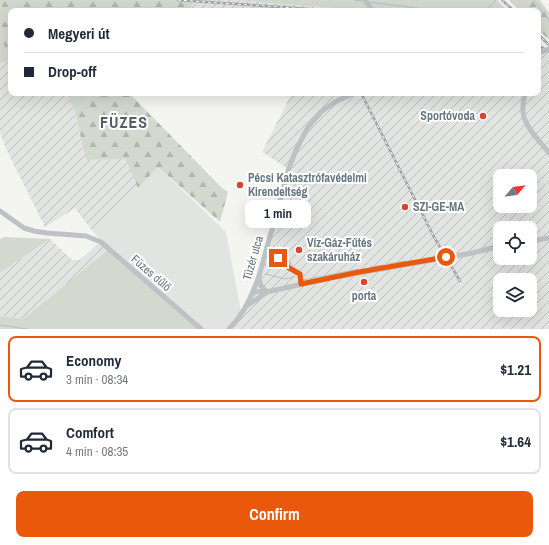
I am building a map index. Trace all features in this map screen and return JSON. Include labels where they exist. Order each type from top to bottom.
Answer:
[{"type":"street","name":"Tüzér utca","points":[[229,329],[242,313],[254,291],[289,168],[296,150],[308,127],[322,111],[336,101],[347,96]]},
{"type":"street","points":[[524,96],[523,113],[526,121],[531,131],[549,153]]},
{"type":"street","name":"Füzes dűlő","points":[[0,211],[24,228],[47,233],[86,236],[101,242],[201,329]]},
{"type":"street","points":[[537,241],[549,238]]},
{"type":"street","points":[[254,291],[267,292],[301,284],[437,258],[472,253],[493,248]]},
{"type":"street","points":[[291,268],[300,274],[301,284]]},
{"type":"street","points":[[259,276],[262,286],[267,292]]},
{"type":"street","points":[[245,307],[267,292]]},
{"type":"shaded area","points":[[194,0],[232,0],[332,8],[191,8]]},
{"type":"shaded area","points":[[541,50],[549,54],[549,329],[232,329],[261,278],[288,169],[262,152],[290,96],[541,96]]},
{"type":"shaded area","points":[[8,62],[8,96],[68,96],[75,112],[86,160],[125,159],[138,188],[94,233],[75,208],[45,227],[6,149],[0,133],[0,63]]},
{"type":"shaded area","points":[[158,167],[226,232],[241,311],[232,329],[203,329],[106,246],[94,233]]},
{"type":"shaded area","points":[[50,239],[72,260],[80,260],[101,241],[109,249],[23,319],[0,316],[0,273]]},
{"type":"green space","points":[[0,0],[194,0],[191,8],[8,8],[8,46],[5,47],[0,33]]},
{"type":"green space","points":[[233,0],[497,0],[505,8],[333,8]]},
{"type":"green space","points":[[509,0],[540,0],[549,13],[549,40],[541,32],[541,8],[517,8]]},
{"type":"green space","points":[[0,33],[5,46],[8,46],[8,62],[0,63]]},
{"type":"green space","points":[[68,96],[87,96],[89,98],[75,112]]},
{"type":"green space","points":[[87,96],[132,96],[221,187],[228,192],[220,222],[158,167],[138,188],[125,159],[86,160],[75,112],[89,98]]},
{"type":"green space","points":[[4,237],[50,239],[0,273],[0,239]]},
{"type":"green space","points":[[109,249],[203,329],[0,329],[0,316],[23,319]]},
{"type":"waterway","points":[[354,0],[364,1]]},
{"type":"waterway","points":[[489,8],[496,0]]},
{"type":"waterway","points":[[534,0],[540,8]]},
{"type":"waterway","points":[[369,2],[416,8]]},
{"type":"waterway","points":[[541,10],[549,21]]},
{"type":"waterway","points":[[389,264],[405,261]]},
{"type":"waterway","points":[[370,267],[384,265]]},
{"type":"waterway","points":[[303,280],[359,269]]},
{"type":"waterway","points":[[266,274],[285,279],[294,277]]},
{"type":"waterway","points":[[0,325],[27,329]]},
{"type":"railway","points":[[178,0],[294,8]]},
{"type":"railway","points":[[502,0],[511,8]]},
{"type":"railway","points":[[541,37],[549,45]]},
{"type":"railway","points":[[541,47],[549,52]]},
{"type":"railway","points":[[363,96],[434,237],[460,281]]},
{"type":"place","name":"Sportóvoda","points":[[483,116]]},
{"type":"place","name":"Pécsi Katasztrófavédelmi Kirendeltség","points":[[240,185]]},
{"type":"place","name":"SZI-GE-MA","points":[[405,207]]},
{"type":"place","name":"Víz-Gáz-Fűtés szakáruház","points":[[299,250]]},
{"type":"place","name":"porta","points":[[364,282]]},
{"type":"district","name":"FÜZES","points":[[124,122]]},
{"type":"route","points":[[278,258],[278,262],[300,274],[301,284],[446,257]]}]
